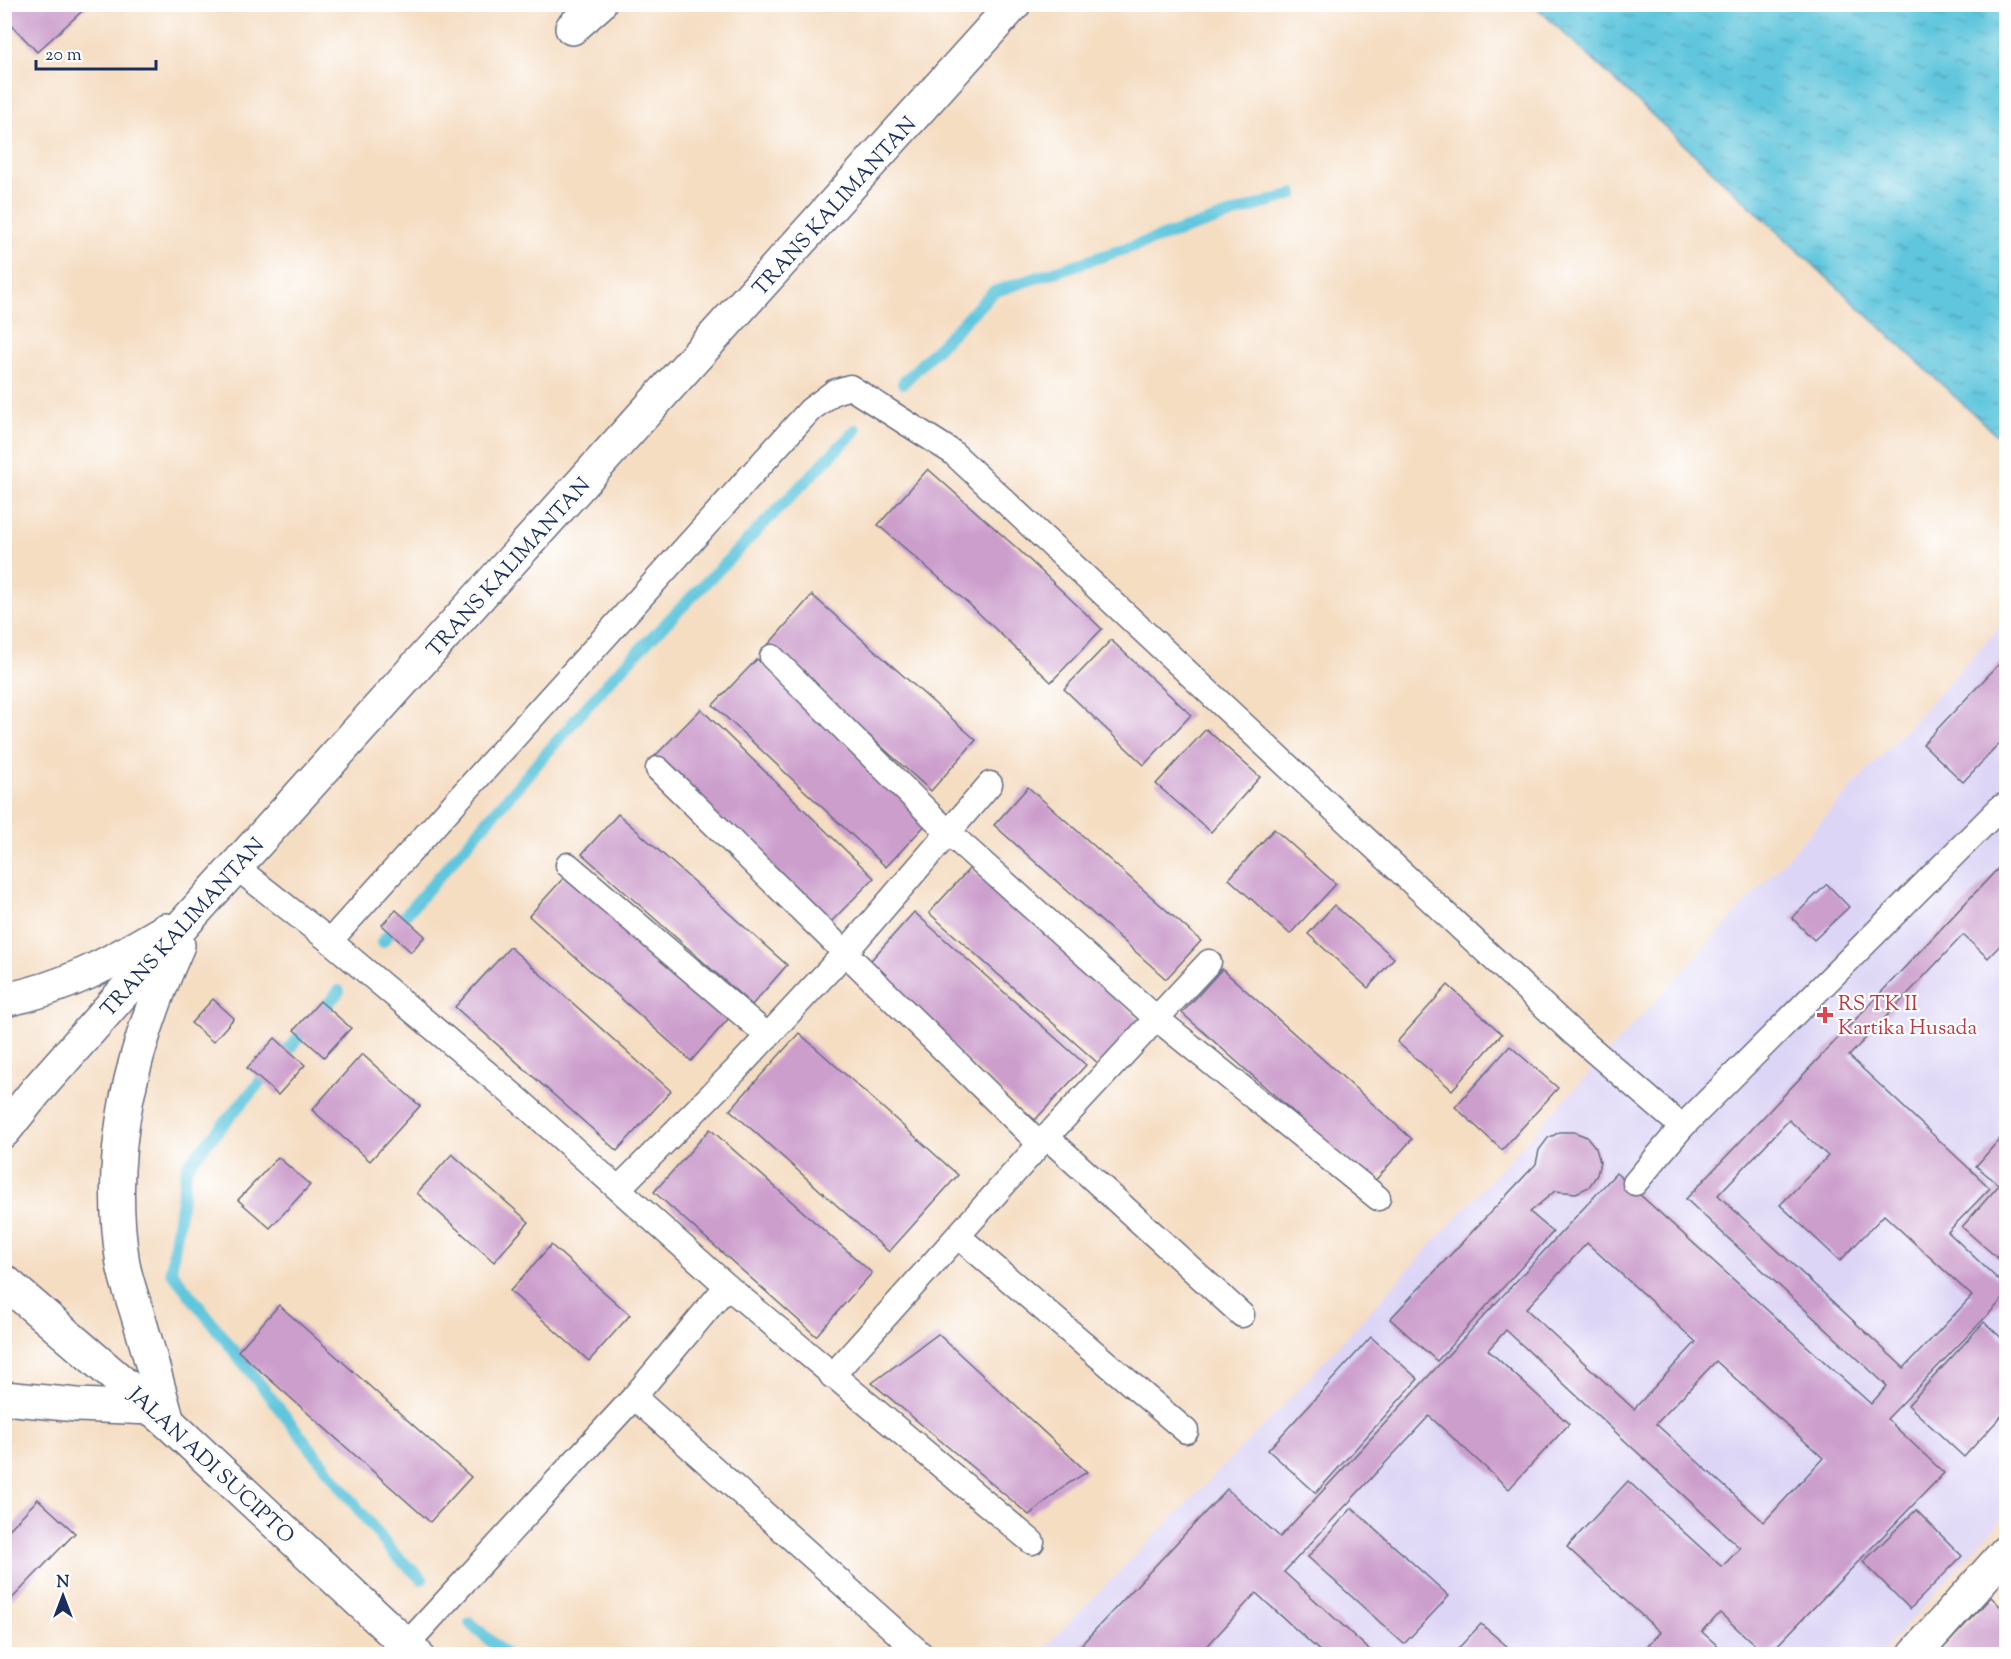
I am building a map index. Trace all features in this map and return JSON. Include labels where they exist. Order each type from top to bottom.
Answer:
[{"type":"main road","points":[[572,28],[599,4]]},
{"type":"main road","name":"TRANS KALIMANTAN","points":[[4,1131],[36,1091],[191,916],[1014,4]]},
{"type":"main road","points":[[4,1000],[42,993],[104,966],[191,916]]},
{"type":"main road","points":[[4,1398],[160,1415],[123,1265],[116,1176],[122,1119],[134,1063],[153,1002],[191,916]]},
{"type":"main road","name":"JALAN ADI SUCIPTO","points":[[4,1281],[160,1415],[411,1650]]},
{"type":"main road","points":[[1915,1654],[2007,1552]]},
{"type":"lane","points":[[330,941],[810,410],[834,392],[850,387],[952,452],[1573,1033],[1682,1127]]},
{"type":"lane","points":[[772,657],[948,832],[1156,1018],[1378,1198]]},
{"type":"lane","points":[[658,770],[844,954],[1044,1140],[1242,1315]]},
{"type":"lane","points":[[619,1188],[768,1036],[844,954],[990,784]]},
{"type":"lane","points":[[1635,1183],[1682,1127],[2001,807],[2007,811]]},
{"type":"lane","points":[[568,865],[768,1036]]},
{"type":"lane","points":[[236,867],[330,941],[619,1188],[727,1286],[832,1376],[1032,1542]]},
{"type":"lane","points":[[832,1376],[1044,1140],[1209,962]]},
{"type":"lane","points":[[958,1236],[1186,1431]]},
{"type":"lane","points":[[411,1650],[634,1397],[727,1286]]},
{"type":"lane","points":[[634,1397],[921,1654]]},
{"type":"shaded area","name":"RS TK II Kartika Husada","points":[[2006,620],[2006,1514],[1881,1654],[1038,1654],[1279,1410]]},
{"type":"water","points":[[1534,5],[2006,5],[2006,444]]},
{"type":"building","points":[[4,4],[90,4],[37,52],[4,17]]},
{"type":"building","points":[[928,469],[1019,550],[1102,629],[1051,682],[968,603],[878,525]]},
{"type":"building","points":[[812,595],[976,740],[931,791],[768,645]]},
{"type":"building","points":[[1111,640],[1191,715],[1144,765],[1064,689]]},
{"type":"building","points":[[757,659],[930,820],[886,867],[713,705]]},
{"type":"building","points":[[2000,663],[2006,670],[2006,737],[1963,782],[1923,744]]},
{"type":"building","points":[[701,709],[874,878],[826,927],[653,758]]},
{"type":"building","points":[[1206,729],[1260,777],[1211,832],[1156,784]]},
{"type":"building","points":[[1028,787],[1201,941],[1166,979],[994,825]]},
{"type":"building","points":[[618,814],[787,965],[752,1005],[582,854]]},
{"type":"building","points":[[1274,829],[1336,884],[1290,934],[1229,879]]},
{"type":"building","points":[[2006,860],[2006,939],[1988,958],[1963,935],[1849,1056],[1990,1188],[1948,1232],[2006,1287],[2006,1296],[1887,1419],[1944,1473],[1769,1654],[1765,1654],[1720,1613],[1702,1632],[1727,1654],[1640,1654],[1660,1632],[1567,1547],[1628,1481],[1722,1567],[1740,1548],[1506,1330],[1488,1350],[1569,1424],[1509,1489],[1429,1416],[1284,1572],[1374,1654],[1323,1654],[1256,1593],[1200,1654],[1089,1654],[1080,1646],[1227,1489],[1280,1537],[1616,1173],[1871,1404],[1887,1386],[1686,1199]],"holes":[[[1789,1120],[1828,1156],[1780,1205],[1840,1261],[1884,1215],[1972,1296],[1904,1368],[1718,1195]],[[1587,1243],[1696,1342],[1634,1409],[1526,1309]],[[1716,1361],[1823,1458],[1764,1522],[1656,1424]]]},
{"type":"building","points":[[970,868],[1140,1020],[1100,1065],[929,913]]},
{"type":"building","points":[[568,873],[730,1017],[691,1061],[529,916]]},
{"type":"building","points":[[1827,884],[1849,907],[1814,940],[1792,918]]},
{"type":"building","points":[[1334,905],[1394,958],[1368,988],[1308,934]]},
{"type":"building","points":[[396,910],[425,936],[411,952],[382,925]]},
{"type":"building","points":[[914,912],[1086,1065],[1035,1120],[864,968]]},
{"type":"building","points":[[510,947],[671,1091],[617,1151],[455,1007]]},
{"type":"building","points":[[1222,969],[1412,1139],[1373,1183],[1182,1013]]},
{"type":"building","points":[[1448,985],[1502,1034],[1452,1090],[1397,1042]]},
{"type":"building","points":[[213,999],[234,1018],[213,1042],[191,1023]]},
{"type":"building","points":[[320,1001],[351,1028],[324,1057],[294,1030]]},
{"type":"building","points":[[799,1033],[958,1175],[889,1252],[730,1110]]},
{"type":"building","points":[[275,1038],[305,1065],[278,1095],[247,1068]]},
{"type":"building","points":[[1510,1046],[1558,1088],[1502,1150],[1455,1107]]},
{"type":"building","points":[[362,1054],[420,1106],[370,1161],[312,1110]]},
{"type":"building","points":[[710,1129],[872,1273],[816,1336],[654,1192]]},
{"type":"building","points":[[1560,1132],[1574,1132],[1587,1137],[1596,1148],[1600,1162],[1597,1175],[1589,1187],[1576,1193],[1555,1191],[1530,1212],[1553,1232],[1437,1361],[1390,1319],[1536,1164],[1539,1150],[1548,1138]]},
{"type":"building","points":[[2006,1132],[2006,1259],[2003,1263],[1962,1227],[1999,1185],[1976,1166]]},
{"type":"building","points":[[452,1154],[529,1222],[494,1262],[417,1193]]},
{"type":"building","points":[[278,1157],[310,1185],[270,1228],[238,1200]]},
{"type":"building","points":[[551,1245],[630,1315],[589,1361],[510,1291]]},
{"type":"building","points":[[279,1305],[471,1477],[430,1522],[238,1351]]},
{"type":"building","points":[[1984,1322],[2006,1342],[2006,1411],[1964,1457],[1908,1405]]},
{"type":"building","points":[[938,1334],[1087,1472],[1066,1485],[1029,1515],[872,1383]]},
{"type":"building","points":[[1371,1337],[1418,1379],[1316,1493],[1268,1450]]},
{"type":"building","points":[[38,1499],[75,1533],[4,1607],[4,1535]]},
{"type":"building","points":[[1352,1508],[1449,1596],[1404,1644],[1308,1557]]},
{"type":"building","points":[[1916,1510],[1962,1556],[1910,1609],[1863,1562]]},
{"type":"building","points":[[1991,1597],[2006,1612],[2006,1654],[1938,1654]]},
{"type":"building","points":[[1481,1624],[1516,1654],[1453,1654]]},
{"type":"waterway","points":[[903,383],[993,292],[1293,194]]},
{"type":"waterway","points":[[382,942],[611,679],[856,430]]},
{"type":"waterway","points":[[339,991],[187,1166],[171,1271],[393,1553],[422,1579]]},
{"type":"waterway","points":[[470,1623],[505,1654]]},
{"type":"place","name":"RS TK II Kartika Husada","points":[[1825,1015]]}]
